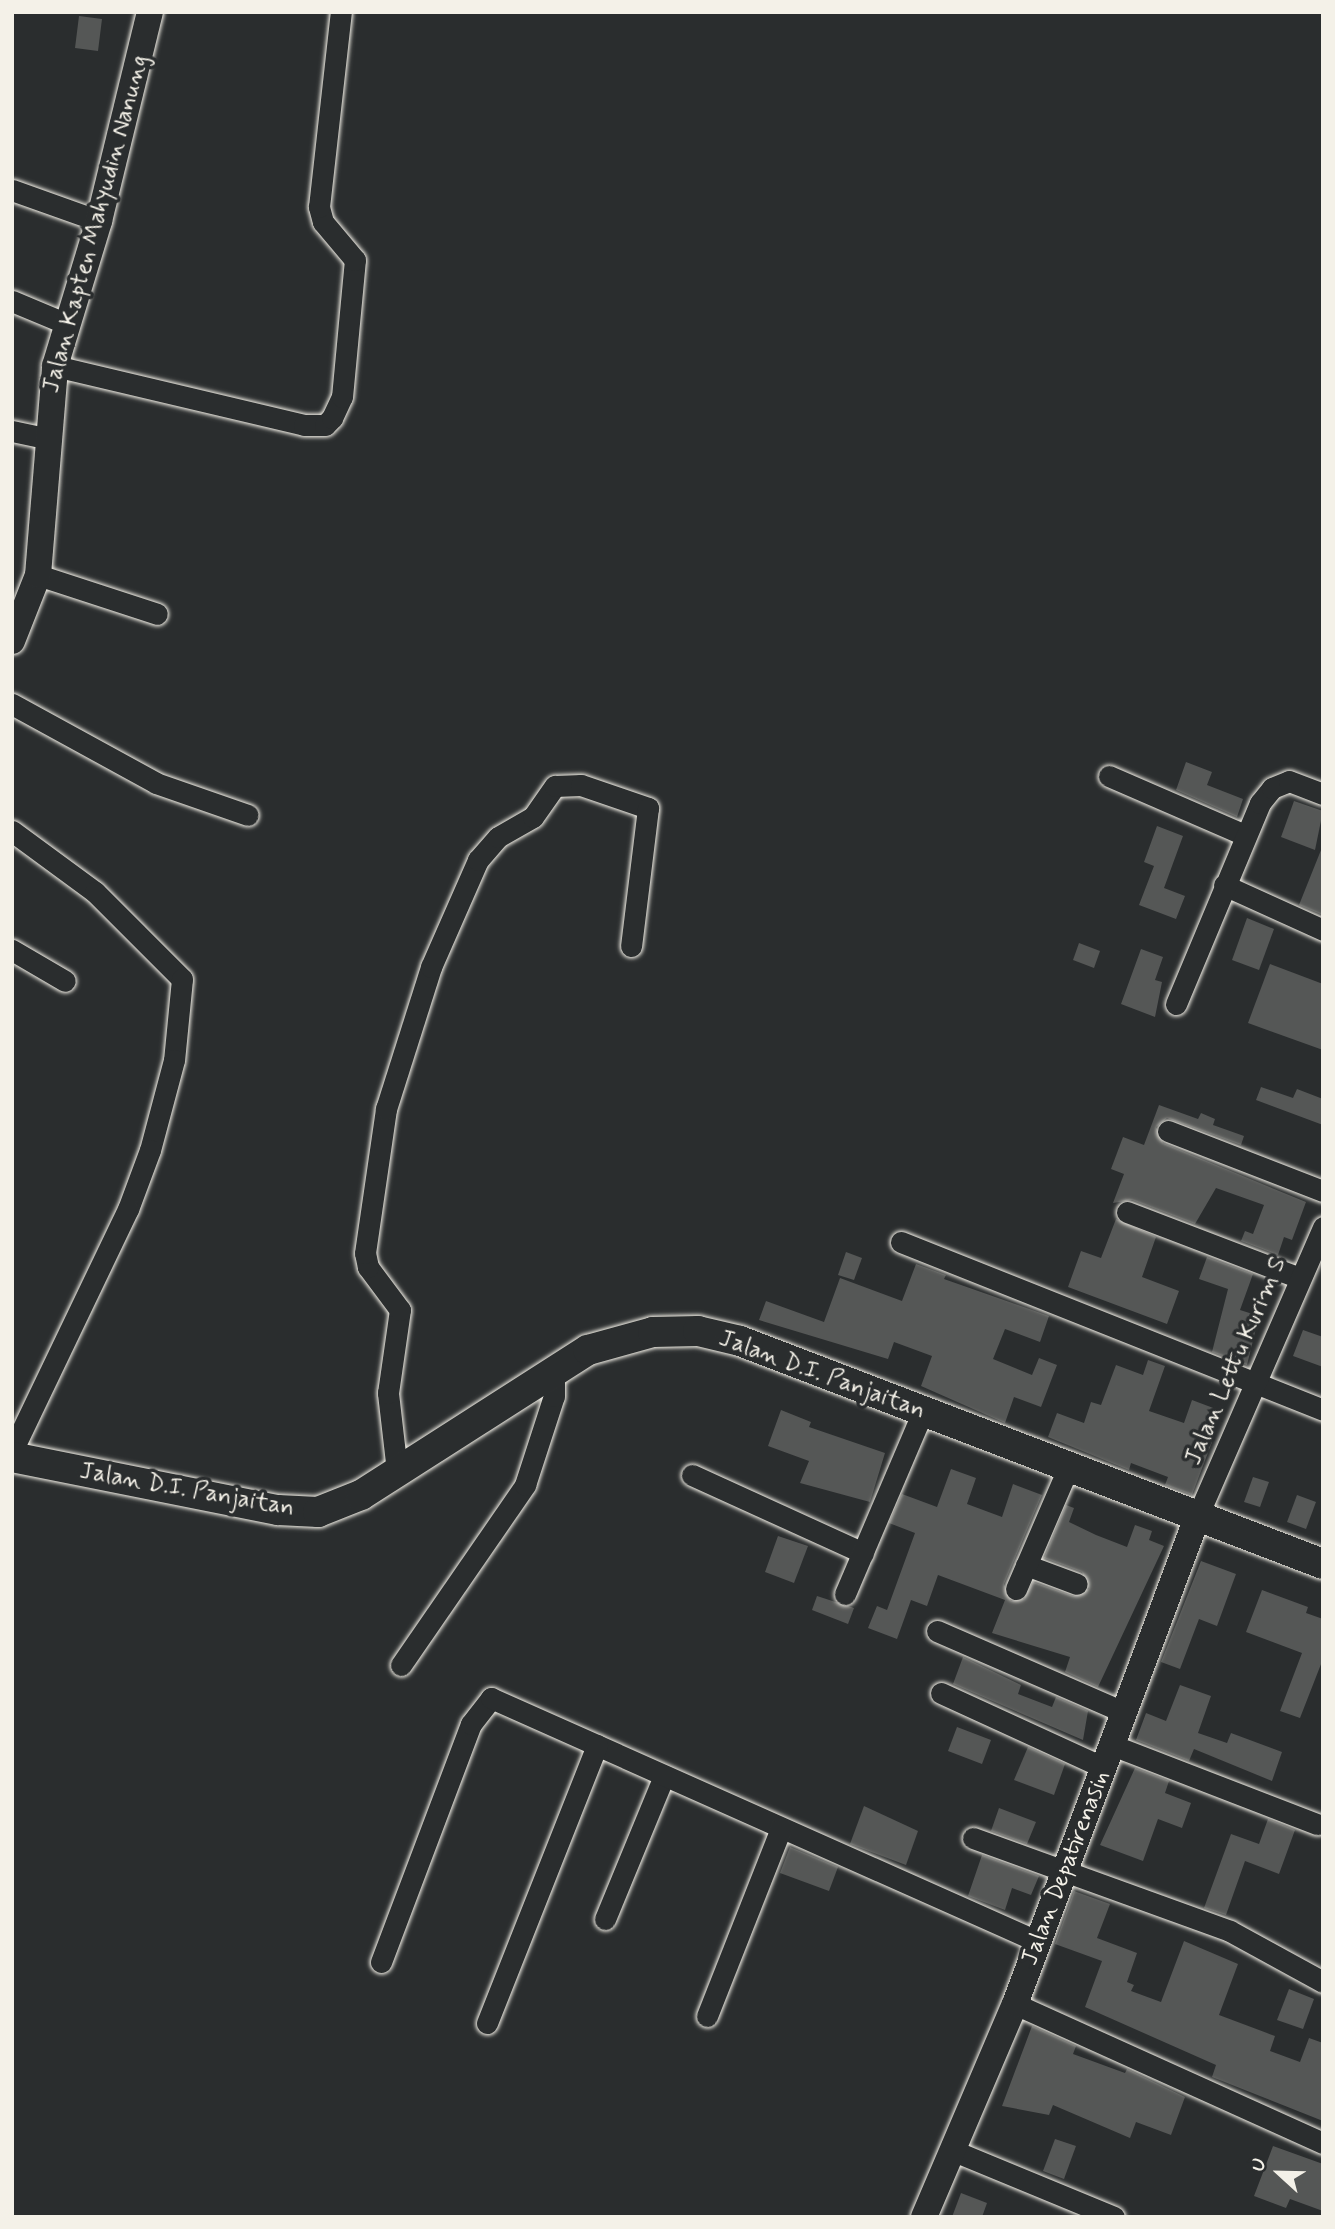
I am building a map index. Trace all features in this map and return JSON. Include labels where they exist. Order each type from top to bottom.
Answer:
[{"type":"main road","name":"Jalan D.I. Panjaitan","points":[[12,1457],[278,1510],[318,1512],[361,1495],[588,1350],[624,1338],[698,1331],[740,1341],[1323,1564]]},
{"type":"street","name":"Jalan Kapten Mahyudin Nanung","points":[[12,641],[38,575],[46,438],[55,366],[99,221],[149,12]]},
{"type":"street","points":[[55,366],[304,425],[325,425],[332,418],[342,397],[355,260],[323,222],[319,207],[341,12]]},
{"type":"street","points":[[12,190],[99,221]]},
{"type":"street","points":[[12,301],[67,324]]},
{"type":"street","points":[[12,431],[46,438]]},
{"type":"street","points":[[38,575],[157,614]]},
{"type":"street","points":[[12,704],[156,783],[248,815]]},
{"type":"street","points":[[1109,776],[1245,835]]},
{"type":"street","points":[[1176,1004],[1260,803],[1280,783],[1323,794]]},
{"type":"street","points":[[397,1471],[388,1392],[400,1310],[368,1267],[365,1253],[386,1109],[405,1038],[478,860],[498,837],[533,817],[555,786],[581,785],[648,808],[631,947]]},
{"type":"street","points":[[12,831],[95,892],[182,978],[174,1060],[150,1150],[122,1221],[12,1451]]},
{"type":"street","points":[[1224,886],[1323,930]]},
{"type":"street","points":[[12,950],[65,981]]},
{"type":"street","points":[[1168,1131],[1323,1191]]},
{"type":"street","points":[[1127,1212],[1300,1278]]},
{"type":"street","name":"Jalan Lettu Kurim S","points":[[1198,1515],[1300,1278],[1317,1253],[1323,1227]]},
{"type":"street","points":[[901,1242],[1323,1410]]},
{"type":"street","points":[[401,1665],[525,1485],[554,1396],[554,1371]]},
{"type":"street","points":[[845,1594],[923,1411]]},
{"type":"street","points":[[1016,1589],[1069,1466]]},
{"type":"street","points":[[692,1475],[863,1553]]},
{"type":"street","name":"Jalan Depatirenasin","points":[[924,2217],[1015,2004],[1198,1515]]},
{"type":"street","points":[[1026,1565],[1077,1584]]},
{"type":"street","points":[[937,1631],[1123,1712]]},
{"type":"street","points":[[941,1693],[1109,1756],[1317,1824]]},
{"type":"street","points":[[381,1962],[481,1707],[498,1698],[664,1776],[1038,1942]]},
{"type":"street","points":[[487,2023],[597,1745]]},
{"type":"street","points":[[605,1919],[664,1776]]},
{"type":"street","points":[[707,2016],[781,1828]]},
{"type":"street","points":[[973,1838],[1065,1874],[1230,1931],[1323,1982]]},
{"type":"street","points":[[1015,2004],[1323,2143]]},
{"type":"street","points":[[954,2151],[1114,2217]]},
{"type":"building","points":[[79,16],[102,19],[98,51],[75,48]]},
{"type":"building","points":[[1186,762],[1212,772],[1207,785],[1243,799],[1237,817],[1176,790]]},
{"type":"building","points":[[1294,801],[1323,811],[1315,850],[1281,837]]},
{"type":"building","points":[[1157,826],[1183,836],[1164,888],[1185,896],[1176,919],[1139,905],[1154,866],[1144,862]]},
{"type":"building","points":[[1323,845],[1323,915],[1299,905]]},
{"type":"building","points":[[1247,918],[1274,929],[1259,970],[1232,960]]},
{"type":"building","points":[[1079,943],[1100,951],[1094,968],[1073,960]]},
{"type":"building","points":[[1141,949],[1163,957],[1155,980],[1162,982],[1155,1017],[1121,1004]]},
{"type":"building","points":[[1270,964],[1323,984],[1323,1050],[1248,1023]]},
{"type":"building","points":[[1261,1087],[1293,1098],[1297,1089],[1323,1099],[1323,1125],[1256,1100]]},
{"type":"building","points":[[1159,1105],[1198,1119],[1201,1113],[1215,1119],[1213,1125],[1244,1136],[1241,1145],[1167,1118],[1156,1127],[1163,1143],[1306,1202],[1292,1240],[1284,1237],[1278,1255],[1241,1241],[1245,1231],[1253,1234],[1264,1205],[1216,1188],[1195,1224],[1132,1200],[1113,1203],[1124,1174],[1111,1169],[1123,1137],[1144,1145]]},
{"type":"building","points":[[1116,1219],[1156,1237],[1142,1277],[1179,1291],[1167,1324],[1068,1287],[1081,1251],[1101,1258]]},
{"type":"building","points":[[846,1252],[862,1258],[854,1280],[838,1275]]},
{"type":"building","points":[[1207,1257],[1253,1274],[1240,1310],[1259,1316],[1247,1365],[1212,1352],[1228,1289],[1199,1279]]},
{"type":"building","points":[[916,1264],[946,1275],[944,1279],[1049,1316],[1040,1342],[1005,1329],[993,1359],[1032,1375],[1039,1358],[1057,1365],[1041,1407],[1014,1397],[1005,1423],[921,1386],[932,1356],[894,1342],[888,1359],[759,1320],[766,1301],[824,1322],[840,1278],[902,1301]]},
{"type":"building","points":[[1303,1330],[1323,1337],[1323,1367],[1293,1356]]},
{"type":"building","points":[[1148,1360],[1165,1366],[1149,1411],[1184,1423],[1192,1400],[1216,1409],[1208,1432],[1215,1434],[1192,1495],[1165,1485],[1168,1477],[1131,1463],[1129,1470],[1048,1437],[1057,1413],[1084,1423],[1091,1402],[1101,1405],[1116,1365],[1143,1375]]},
{"type":"building","points":[[781,1410],[811,1422],[809,1427],[885,1453],[870,1502],[800,1483],[809,1461],[768,1446]]},
{"type":"building","points":[[951,1469],[976,1478],[967,1504],[1002,1517],[1013,1484],[1042,1495],[1004,1584],[1011,1601],[1024,1599],[1033,1582],[1073,1596],[1089,1589],[1082,1572],[1044,1558],[1066,1505],[1074,1508],[1069,1522],[1096,1535],[1127,1547],[1135,1525],[1152,1531],[1149,1540],[1164,1546],[1098,1687],[1065,1672],[1070,1657],[992,1633],[1005,1600],[938,1575],[927,1606],[911,1600],[897,1639],[868,1628],[877,1606],[887,1610],[915,1533],[889,1523],[902,1494],[937,1507]]},
{"type":"building","points":[[1253,1477],[1269,1482],[1260,1507],[1244,1502]]},
{"type":"building","points":[[1297,1495],[1316,1502],[1306,1529],[1287,1522]]},
{"type":"building","points":[[778,1536],[808,1546],[794,1583],[765,1572]]},
{"type":"building","points":[[1201,1561],[1236,1574],[1217,1626],[1199,1619],[1180,1669],[1161,1662]]},
{"type":"building","points":[[1262,1590],[1308,1607],[1306,1613],[1323,1619],[1323,1659],[1300,1718],[1280,1711],[1302,1653],[1246,1632]]},
{"type":"building","points":[[817,1596],[854,1608],[848,1624],[812,1610]]},
{"type":"building","points":[[963,1657],[1021,1685],[1018,1694],[1052,1707],[1056,1697],[1088,1711],[1083,1740],[953,1684]]},
{"type":"building","points":[[1180,1685],[1211,1696],[1198,1733],[1227,1743],[1231,1733],[1282,1752],[1272,1781],[1194,1749],[1189,1761],[1136,1740],[1146,1713],[1166,1721]]},
{"type":"building","points":[[957,1727],[991,1740],[982,1764],[948,1751]]},
{"type":"building","points":[[1028,1747],[1065,1764],[1054,1795],[1014,1780]]},
{"type":"building","points":[[1135,1768],[1169,1781],[1165,1793],[1191,1803],[1182,1828],[1158,1819],[1143,1861],[1100,1845]]},
{"type":"building","points":[[864,1806],[918,1831],[906,1865],[850,1844]]},
{"type":"building","points":[[999,1808],[1036,1822],[1027,1844],[991,1831]]},
{"type":"building","points":[[1268,1819],[1295,1830],[1279,1874],[1245,1861],[1226,1915],[1204,1908],[1231,1834],[1259,1844]]},
{"type":"building","points":[[790,1847],[838,1867],[829,1891],[780,1873]]},
{"type":"building","points":[[982,1855],[1039,1876],[1031,1895],[1012,1888],[1005,1910],[968,1896]]},
{"type":"building","points":[[1074,1891],[1110,1904],[1097,1938],[1137,1953],[1127,1982],[1134,1985],[1131,1991],[1161,2002],[1184,1941],[1238,1964],[1219,2015],[1275,2036],[1270,2051],[1300,2062],[1309,2038],[1323,2043],[1323,2121],[1212,2077],[1216,2065],[1085,2007],[1102,1961],[1055,1944]]},
{"type":"building","points":[[1289,1989],[1314,1999],[1303,2029],[1277,2020]]},
{"type":"building","points":[[1032,2026],[1076,2046],[1073,2054],[1125,2073],[1127,2069],[1185,2097],[1171,2135],[1136,2122],[1130,2138],[1053,2105],[1049,2115],[1002,2106]]},
{"type":"building","points":[[1055,2139],[1076,2146],[1064,2179],[1043,2171]]},
{"type":"building","points":[[1273,2146],[1323,2164],[1323,2211],[1290,2199],[1286,2208],[1254,2196]]},
{"type":"building","points":[[961,2193],[987,2203],[982,2217],[952,2217]]}]
